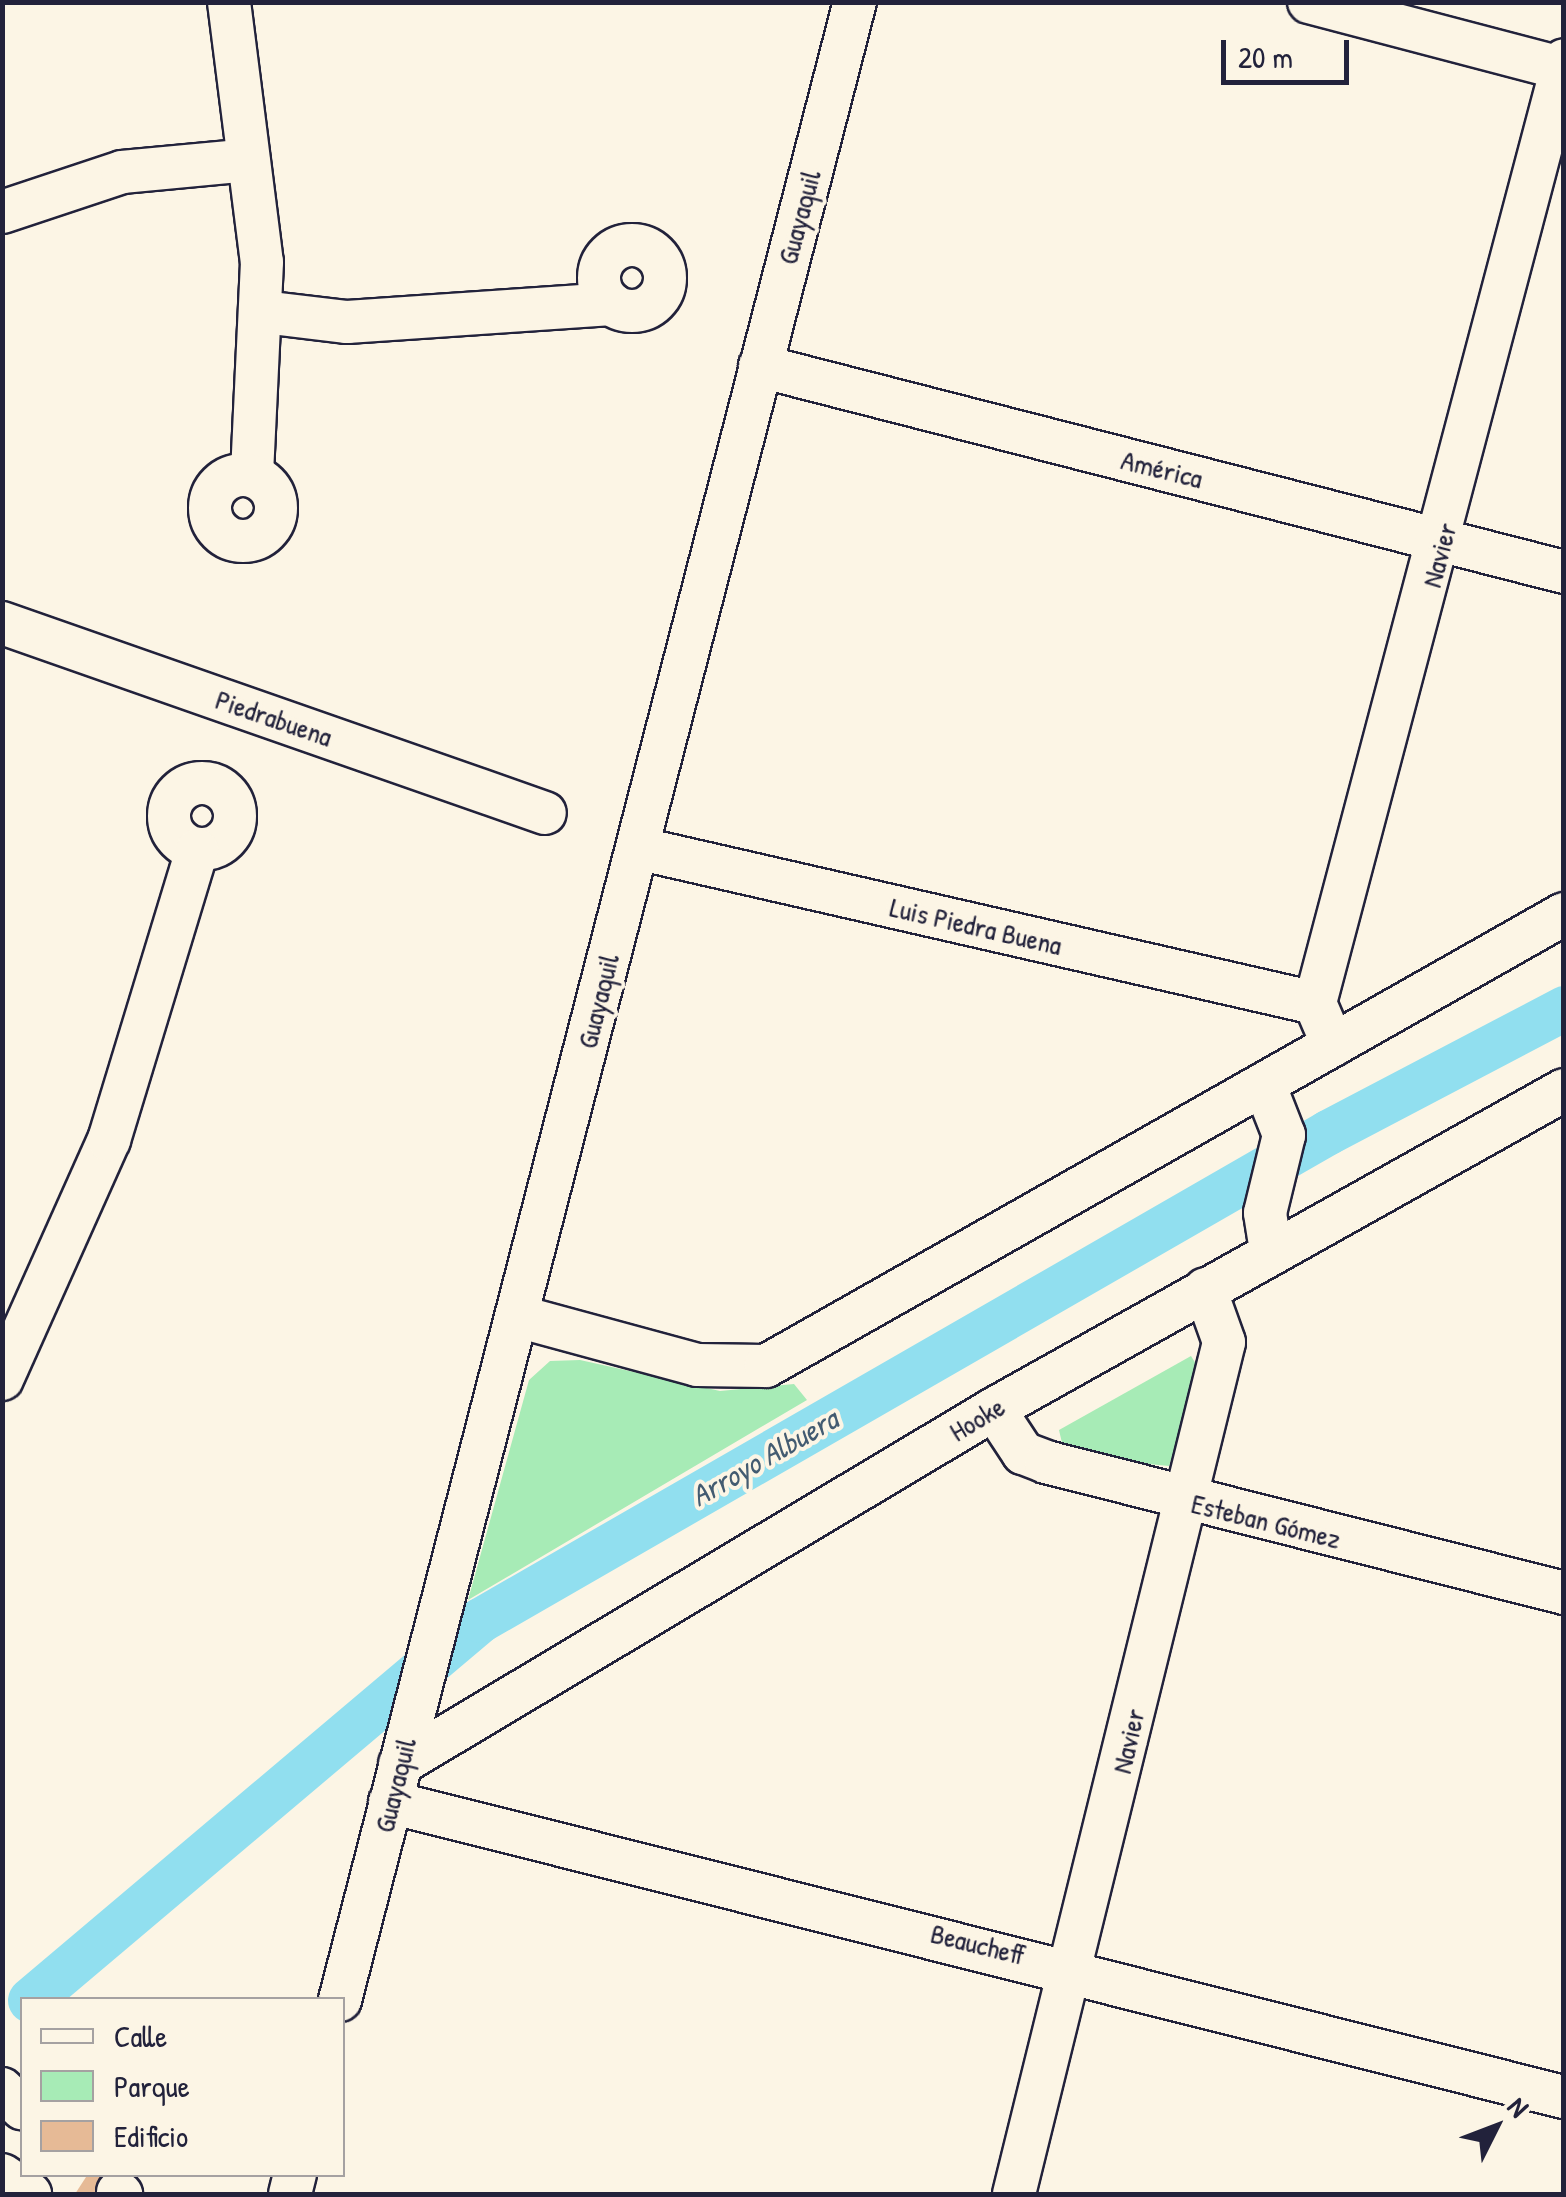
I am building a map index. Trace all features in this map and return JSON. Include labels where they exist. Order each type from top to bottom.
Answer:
[{"type":"street","points":[[230,2],[264,312],[252,475]]},
{"type":"street","name":"Guayaquil","points":[[341,1997],[855,2]]},
{"type":"street","points":[[1310,2],[1563,66]]},
{"type":"street","name":"Navier","points":[[1315,1003],[1444,542],[1563,66]]},
{"type":"street","points":[[2,212],[122,172],[248,160]]},
{"type":"street","points":[[264,312],[347,322],[611,304]]},
{"type":"street","name":"América","points":[[760,366],[1564,572]]},
{"type":"street","name":"Piedrabuena","points":[[2,624],[545,813]]},
{"type":"street","name":"Luis Piedra Buena","points":[[637,848],[1315,1003]]},
{"type":"street","points":[[2,1379],[109,1140],[197,850]]},
{"type":"street","points":[[517,1316],[697,1365],[766,1366],[1564,914]]},
{"type":"street","points":[[1315,1003],[1333,1045]]},
{"type":"street","points":[[1264,1084],[1284,1136],[1268,1232]]},
{"type":"street","name":"Hooke","points":[[395,1783],[994,1409],[1205,1289],[1268,1232],[1564,1090]]},
{"type":"street","name":"Navier","points":[[1014,2194],[1074,1967],[1224,1342],[1205,1289]]},
{"type":"street","name":"Esteban Gómez","points":[[994,1409],[1023,1454],[1185,1501],[1564,1593]]},
{"type":"street","name":"Beaucheff","points":[[395,1783],[1564,2097]]},
{"type":"green space","points":[[1191,1356],[1201,1372],[1169,1466],[1065,1456],[1059,1430]]},
{"type":"green space","points":[[580,1360],[720,1391],[794,1384],[807,1400],[468,1600],[529,1380],[550,1361]]},
{"type":"building","points":[[86,2177],[126,2177],[116,2194],[75,2194]]},
{"type":"waterway","name":"Arroyo Albuera","points":[[34,1997],[480,1620],[1328,1132],[1564,1008]]}]
